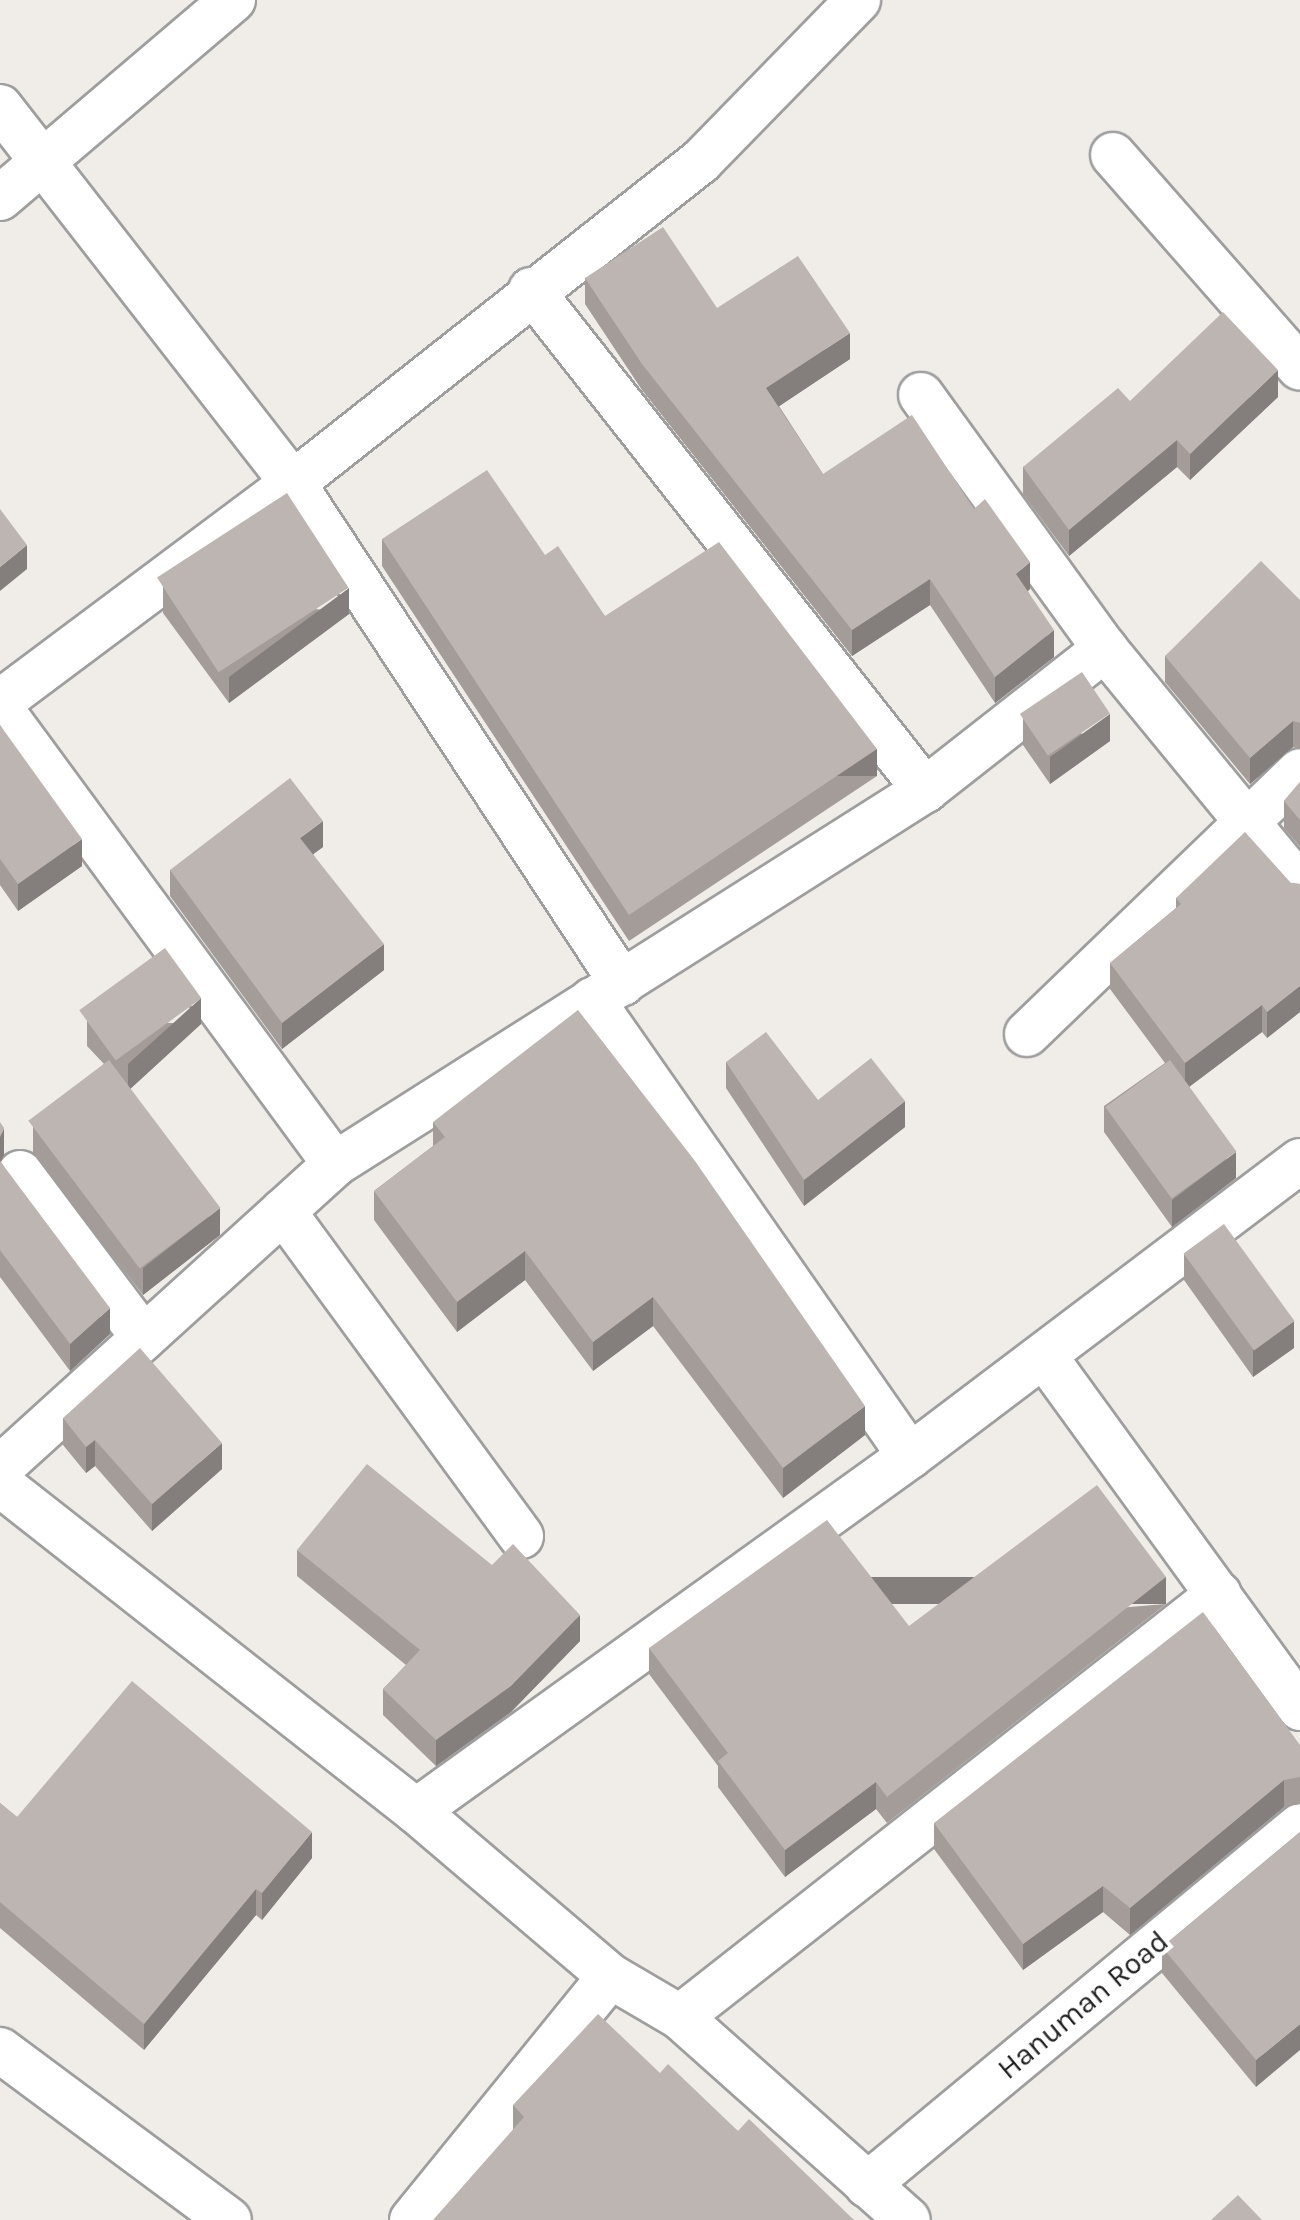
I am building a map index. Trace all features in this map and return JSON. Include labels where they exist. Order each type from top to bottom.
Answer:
[{"type":"street","points":[[0,198],[233,0]]},
{"type":"street","points":[[335,1164],[0,705],[293,483],[531,290],[701,161],[858,0]]},
{"type":"street","points":[[0,107],[293,483],[607,992],[910,1456]]},
{"type":"street","points":[[1113,155],[1300,368]]},
{"type":"street","points":[[531,290],[925,790]]},
{"type":"street","points":[[921,395],[1105,649],[1245,825],[1300,886]]},
{"type":"street","points":[[0,1468],[335,1164],[925,790],[1105,649]]},
{"type":"street","points":[[1027,1034],[1300,771]]},
{"type":"street","points":[[416,1811],[1045,1357],[1300,1161]]},
{"type":"street","points":[[20,1173],[144,1338]]},
{"type":"street","points":[[283,1211],[521,1536]]},
{"type":"street","points":[[1045,1357],[1300,1708]]},
{"type":"street","points":[[0,1484],[416,1811],[610,1976],[680,2017],[908,2220]]},
{"type":"street","points":[[680,2017],[1219,1594]]},
{"type":"street","name":"Hanuman Road","points":[[867,2185],[1300,1826]]},
{"type":"street","points":[[412,2220],[610,1976]]},
{"type":"street","points":[[0,2050],[229,2220]]},
{"type":"building","points":[[663,227],[717,308],[798,256],[850,333],[766,388],[823,474],[912,415],[974,509],[985,499],[1030,562],[1016,574],[1054,630],[995,677],[930,579],[852,630],[642,364],[585,278]]},
{"type":"building","points":[[1223,312],[1278,370],[1190,454],[1177,440],[1069,530],[1023,467],[1118,388],[1130,401]]},
{"type":"building","points":[[487,470],[545,555],[558,546],[605,616],[719,542],[877,749],[629,915],[382,539]]},
{"type":"building","points":[[287,493],[349,588],[219,672],[157,577]]},
{"type":"building","points":[[0,509],[27,545],[0,567]]},
{"type":"building","points":[[1261,561],[1300,600],[1300,723],[1293,721],[1250,758],[1165,656]]},
{"type":"building","points":[[1082,672],[1110,713],[1048,755],[1020,714]]},
{"type":"building","points":[[0,725],[82,839],[18,884],[0,859]]},
{"type":"building","points":[[290,778],[323,821],[300,838],[384,944],[282,1023],[170,870]]},
{"type":"building","points":[[1300,782],[1300,820],[1284,801]]},
{"type":"building","points":[[1245,832],[1291,883],[1300,884],[1300,986],[1267,1012],[1262,1005],[1185,1063],[1110,963],[1181,904],[1176,898]]},
{"type":"building","points":[[165,948],[201,998],[116,1060],[79,1010]]},
{"type":"building","points":[[578,1010],[695,1161],[865,1406],[783,1468],[653,1297],[593,1342],[525,1251],[457,1302],[374,1191],[445,1137],[433,1122]]},
{"type":"building","points":[[766,1032],[818,1100],[871,1058],[905,1101],[804,1180],[726,1062]]},
{"type":"building","points":[[109,1060],[220,1208],[140,1269],[28,1121]]},
{"type":"building","points":[[1170,1060],[1236,1151],[1172,1198],[1105,1107]]},
{"type":"building","points":[[0,1161],[110,1308],[70,1344],[0,1250]]},
{"type":"building","points":[[1224,1224],[1295,1321],[1254,1350],[1184,1253]]},
{"type":"building","points":[[140,1348],[222,1443],[152,1504],[95,1440],[86,1447],[63,1418]]},
{"type":"building","points":[[367,1464],[492,1565],[513,1544],[580,1615],[511,1686],[436,1740],[383,1689],[420,1650],[297,1550]]},
{"type":"building","points":[[1097,1485],[1166,1577],[887,1797],[876,1782],[785,1850],[718,1761],[728,1753],[649,1648],[827,1520],[909,1626]]},
{"type":"building","points":[[1203,1612],[1300,1745],[1300,1777],[1284,1780],[1130,1908],[1103,1886],[1023,1944],[934,1823]]},
{"type":"building","points":[[132,1681],[312,1832],[262,1893],[256,1889],[144,2024],[0,1902],[0,1803],[17,1817]]},
{"type":"building","points":[[1300,1832],[1300,2024],[1256,2060],[1162,1947]]},
{"type":"building","points":[[598,2014],[660,2073],[668,2064],[738,2131],[749,2119],[854,2220],[433,2220],[524,2117],[513,2105]]},
{"type":"building","points":[[1238,2195],[1262,2220],[1211,2220]]}]
